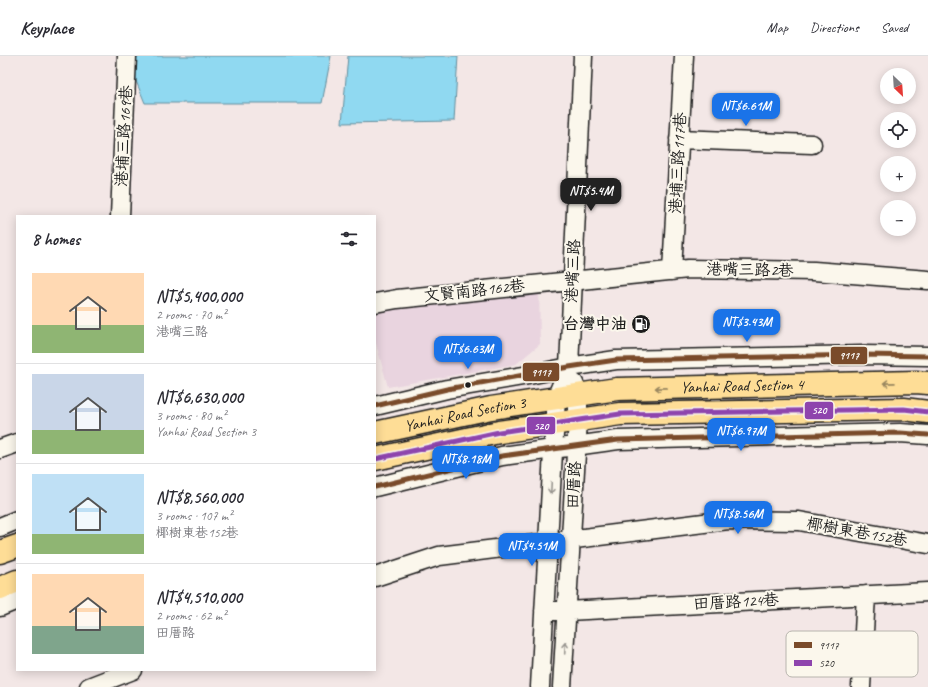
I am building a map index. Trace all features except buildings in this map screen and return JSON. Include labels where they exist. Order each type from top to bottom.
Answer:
[{"type":"main road","name":"Yanhai Road Section 4","points":[[556,398],[617,389],[908,382],[928,383]]},
{"type":"main road","name":"Yanhai Road Section 3","points":[[376,433],[491,408],[556,398]]},
{"type":"main road","name":"Yanhai Road Section 4","points":[[554,423],[628,414],[904,409],[928,412]]},
{"type":"main road","name":"Yanhai Road Section 3","points":[[376,459],[499,432],[554,423]]},
{"type":"main road","points":[[0,552],[16,546]]},
{"type":"main road","points":[[0,588],[16,581]]},
{"type":"street","name":"港埔三路169巷","points":[[120,215],[127,56]]},
{"type":"street","name":"港嘴三路","points":[[569,367],[583,56]]},
{"type":"street","name":"港埔三路117巷","points":[[672,271],[684,56]]},
{"type":"street","points":[[679,139],[812,144]]},
{"type":"street","name":"港嘴三路2巷","points":[[573,280],[688,270],[814,272],[928,280]]},
{"type":"street","name":"文賢南路162巷","points":[[376,303],[397,299],[573,280]]},
{"type":"street","name":"Yanhai Road Section 4","points":[[569,367],[616,360],[863,355],[928,356]]},
{"type":"street","name":"田厝路","points":[[562,687],[578,420],[578,395],[569,367]]},
{"type":"street","name":"田厝路","points":[[540,687],[556,398],[569,367]]},
{"type":"street","name":"Yanhai Road Section 3","points":[[376,406],[447,389],[569,367]]},
{"type":"street","points":[[376,487],[502,456],[618,440],[900,433],[928,435]]},
{"type":"street","points":[[0,449],[16,443]]},
{"type":"street","points":[[0,526],[16,520]]},
{"type":"street","name":"椰樹東巷152巷","points":[[376,577],[438,556],[548,544],[728,520],[800,521],[928,544]]},
{"type":"street","name":"田厝路124巷","points":[[544,611],[928,592]]},
{"type":"street","points":[[864,631],[866,595]]},
{"type":"street","points":[[0,607],[16,600]]},
{"type":"street","points":[[94,686],[131,671]]},
{"type":"street","points":[[861,687],[862,677]]},
{"type":"shaded area","points":[[539,281],[540,344],[516,364],[388,387],[376,344],[376,305]]},
{"type":"water","points":[[135,56],[331,56],[322,103],[145,103],[134,76]]},
{"type":"water","points":[[348,56],[458,56],[454,121],[342,123]]},
{"type":"transit line","name":"9117","points":[[376,406],[447,389],[616,360],[863,355],[928,356]]},
{"type":"transit line","name":"520","points":[[376,459],[499,432],[620,414],[904,409],[928,412]]},
{"type":"transit line","name":"9117","points":[[376,487],[502,456],[618,440],[900,433],[928,435]]},
{"type":"place","name":"台灣中油","points":[[641,324]]}]
